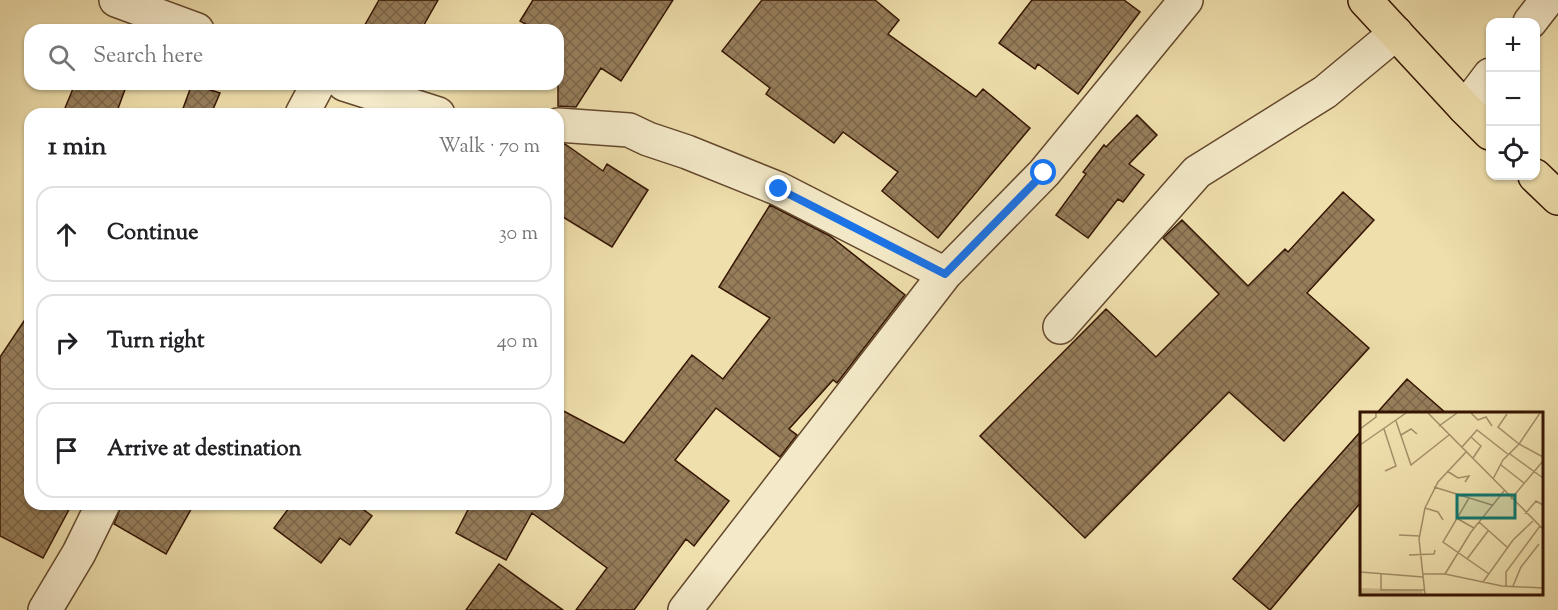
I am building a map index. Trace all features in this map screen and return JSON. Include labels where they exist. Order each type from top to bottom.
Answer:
[{"type":"highway","points":[[1365,0],[1486,128]]},
{"type":"highway","points":[[1539,180],[1558,198]]},
{"type":"street","points":[[116,0],[181,24]]},
{"type":"street","points":[[685,610],[945,274],[1044,173],[1186,0]]},
{"type":"street","points":[[1533,18],[1547,0]]},
{"type":"street","points":[[1060,327],[1197,172],[1325,92],[1396,33]]},
{"type":"street","points":[[1465,108],[1486,81]]},
{"type":"street","points":[[305,108],[315,90]]},
{"type":"street","points":[[363,90],[419,108]]},
{"type":"street","points":[[564,125],[629,130],[687,152],[779,189],[945,274]]},
{"type":"street","points":[[45,610],[79,552],[100,510]]},
{"type":"building","points":[[379,0],[438,0],[424,24],[365,24]]},
{"type":"building","points":[[533,0],[673,0],[621,81],[601,68],[576,107],[558,106],[558,90],[564,90],[564,24],[525,24],[520,21]]},
{"type":"building","points":[[762,0],[875,0],[899,20],[888,34],[976,97],[983,89],[1030,128],[938,238],[882,191],[898,172],[843,132],[834,143],[766,94],[770,88],[722,51]]},
{"type":"building","points":[[1032,0],[1124,0],[1140,12],[1078,94],[1038,64],[1035,69],[999,43]]},
{"type":"building","points":[[72,90],[125,90],[118,108],[65,108]]},
{"type":"building","points":[[190,90],[211,90],[220,93],[214,108],[183,108]]},
{"type":"building","points":[[1137,115],[1157,135],[1129,164],[1144,175],[1123,202],[1118,199],[1088,238],[1056,215],[1086,174],[1083,172],[1104,145],[1106,147]]},
{"type":"building","points":[[564,144],[603,171],[607,164],[648,190],[612,247],[564,218]]},
{"type":"building","points":[[1343,192],[1374,220],[1307,293],[1369,348],[1284,441],[1229,392],[1085,538],[980,436],[1106,309],[1156,357],[1219,294],[1163,238],[1182,220],[1248,286],[1285,249],[1288,252]]},
{"type":"building","points":[[770,205],[830,236],[905,295],[837,383],[833,380],[789,429],[797,435],[780,457],[716,408],[675,460],[729,501],[694,546],[686,539],[634,610],[576,610],[607,568],[532,513],[506,560],[456,533],[468,510],[564,510],[564,411],[624,443],[692,355],[723,379],[770,318],[719,287]]},
{"type":"building","points":[[24,321],[24,510],[69,510],[43,558],[0,536],[0,357]]},
{"type":"building","points":[[1407,379],[1445,412],[1378,412]]},
{"type":"building","points":[[1360,432],[1360,503],[1270,610],[1233,579]]},
{"type":"building","points":[[120,510],[191,510],[166,554],[114,524]]},
{"type":"building","points":[[288,510],[364,510],[372,516],[350,545],[340,538],[321,563],[274,528]]},
{"type":"building","points":[[499,564],[563,610],[466,610]]},
{"type":"route","points":[[779,189],[945,274],[1044,173]]}]
